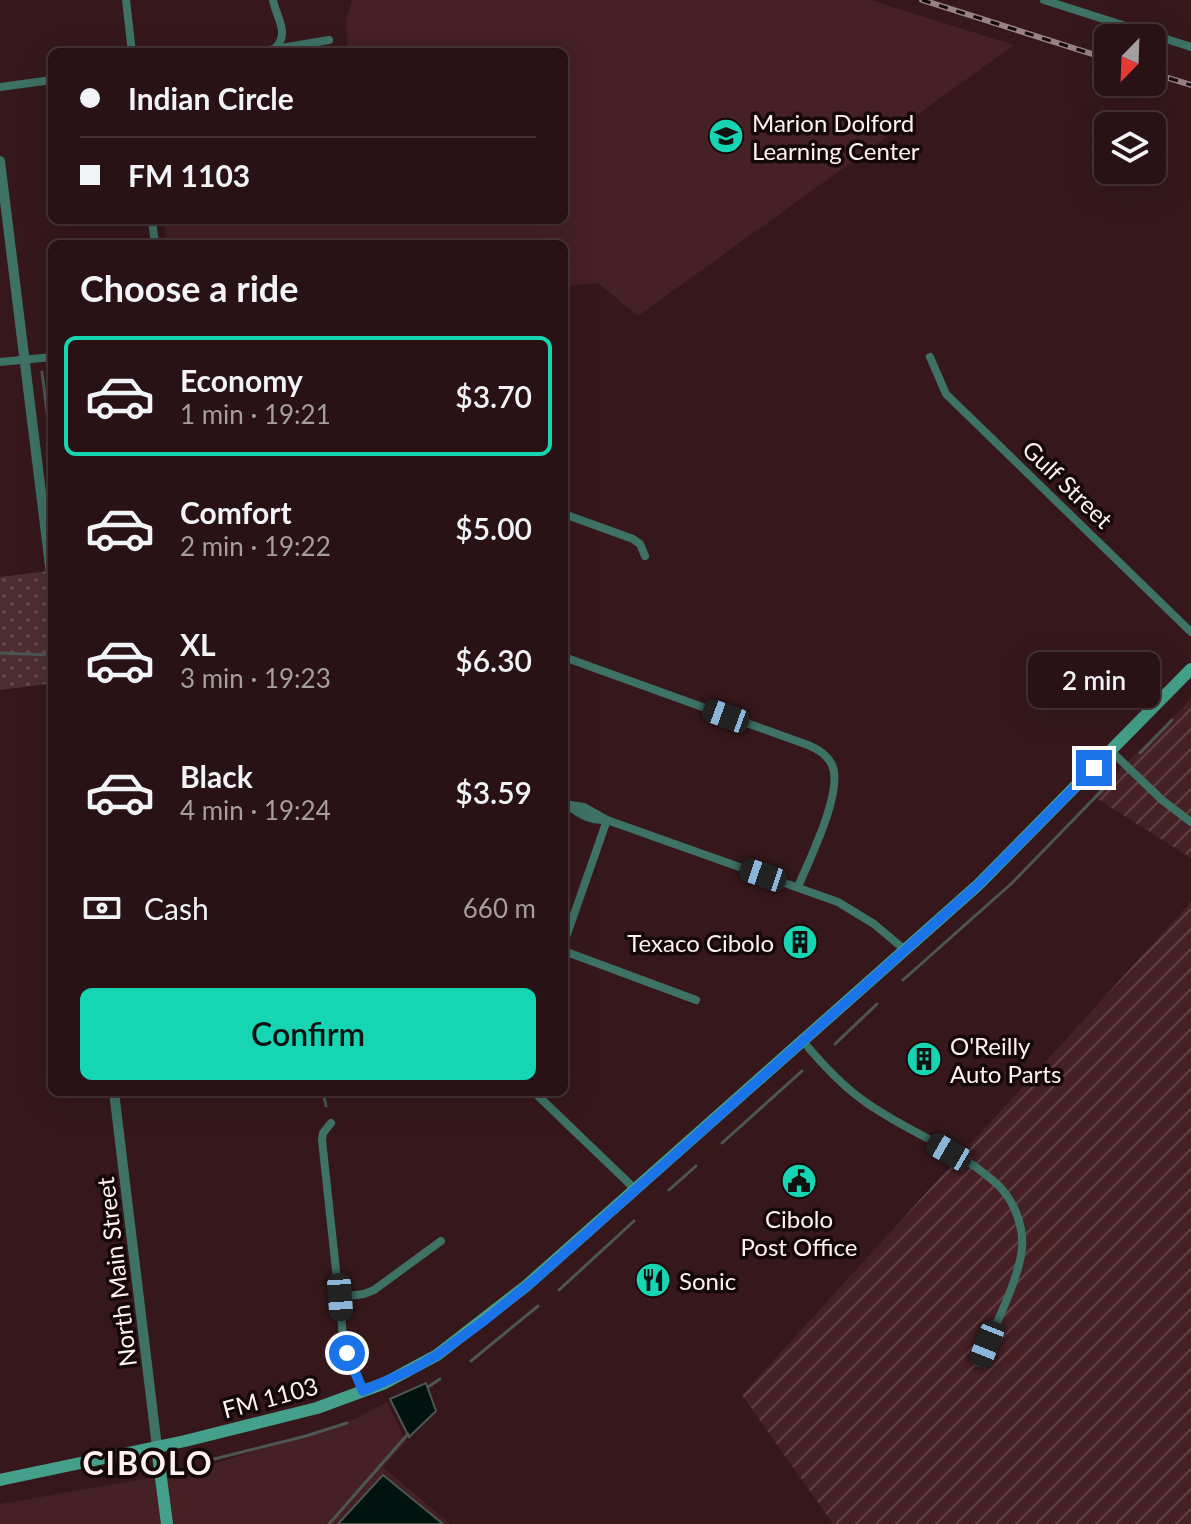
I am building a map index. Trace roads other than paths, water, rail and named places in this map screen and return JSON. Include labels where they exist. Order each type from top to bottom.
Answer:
[{"type":"main road","name":"FM 1103","points":[[0,1480],[265,1423],[363,1391],[413,1369],[485,1320],[636,1190],[978,885],[1191,669]]},
{"type":"main road","points":[[157,1447],[167,1524]]},
{"type":"street","points":[[126,0],[132,48]]},
{"type":"street","points":[[273,0],[283,34],[276,48]]},
{"type":"street","points":[[1044,0],[1191,47]]},
{"type":"street","points":[[276,48],[329,40]]},
{"type":"street","points":[[0,87],[48,81]]},
{"type":"street","points":[[0,161],[48,521]]},
{"type":"street","points":[[0,362],[48,357]]},
{"type":"street","name":"Gulf Street","points":[[930,357],[946,394],[1191,632]]},
{"type":"street","points":[[568,515],[633,539],[640,544],[645,556]]},
{"type":"street","points":[[568,658],[808,745],[823,754],[833,766],[835,779],[830,802],[798,887]]},
{"type":"street","points":[[1111,751],[1162,800],[1191,822]]},
{"type":"street","points":[[568,805],[584,807],[607,820],[798,887],[853,910],[905,950]]},
{"type":"street","points":[[568,932],[607,820]]},
{"type":"street","points":[[568,952],[696,1000]]},
{"type":"street","points":[[802,1040],[822,1064],[855,1094],[974,1167],[1000,1187],[1012,1204],[1020,1225],[1022,1247],[1017,1269],[979,1363]]},
{"type":"street","name":"North Main Street","points":[[114,1096],[157,1447]]},
{"type":"street","points":[[538,1096],[636,1190]]},
{"type":"street","points":[[331,1123],[322,1140],[340,1297],[347,1353],[363,1391]]},
{"type":"street","points":[[340,1297],[374,1290],[441,1241]]},
{"type":"waterway","points":[[42,372],[48,420]]},
{"type":"waterway","points":[[0,653],[48,655]]},
{"type":"waterway","points":[[1140,753],[1172,720]]},
{"type":"waterway","points":[[903,980],[1012,883],[1113,779]]},
{"type":"waterway","points":[[835,1044],[877,1004]]},
{"type":"waterway","points":[[722,1143],[802,1071]]},
{"type":"waterway","points":[[324,1096],[326,1106]]},
{"type":"waterway","points":[[669,1190],[696,1166]]},
{"type":"waterway","points":[[559,1290],[634,1221]]},
{"type":"waterway","points":[[471,1361],[538,1306]]},
{"type":"waterway","points":[[428,1387],[440,1379]]},
{"type":"waterway","points":[[206,1461],[347,1423]]},
{"type":"waterway","points":[[329,1524],[408,1434]]},
{"type":"railway","points":[[922,0],[1094,55]]},
{"type":"railway","points":[[1166,77],[1191,85]]},
{"type":"place","name":"Marion Dolford Learning Center","points":[[726,136]]},
{"type":"place","name":"Texaco Cibolo","points":[[800,942]]},
{"type":"place","name":"O'Reilly Auto Parts","points":[[924,1059]]},
{"type":"place","name":"Cibolo Post Office","points":[[799,1181]]},
{"type":"place","name":"Sonic","points":[[653,1280]]},
{"type":"district","name":"CIBOLO","points":[[148,1462]]}]
